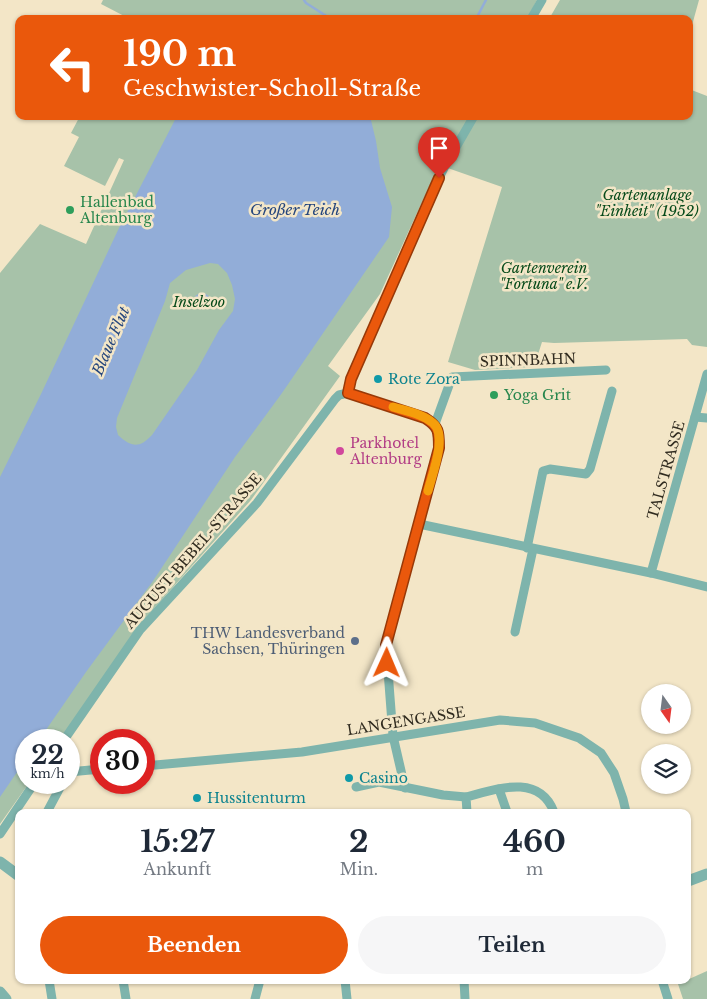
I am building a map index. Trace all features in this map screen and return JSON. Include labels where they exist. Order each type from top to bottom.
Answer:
[{"type":"street","points":[[533,15],[542,0]]},
{"type":"street","points":[[405,788],[393,736],[386,645],[439,448],[439,434],[435,424],[425,418],[348,393],[351,379],[380,311],[444,168],[472,120]]},
{"type":"street","name":"SPINNBAHN","points":[[435,424],[452,377],[606,370]]},
{"type":"street","name":"TALSTRASSE","points":[[651,574],[707,374]]},
{"type":"street","points":[[516,632],[543,471],[550,468],[586,474],[590,469],[612,391]]},
{"type":"street","name":"AUGUST-BEBEL-STRASSE","points":[[72,729],[150,618],[257,503],[339,395],[348,393]]},
{"type":"street","points":[[695,417],[707,418]]},
{"type":"street","points":[[419,524],[707,587]]},
{"type":"street","name":"LANGENGASSE","points":[[155,765],[302,752],[500,720],[535,723],[579,738],[601,754],[614,773],[624,799],[626,809]]},
{"type":"street","points":[[356,787],[379,782],[443,795],[466,797],[519,786],[539,792],[548,801],[552,809]]},
{"type":"street","points":[[499,789],[506,809]]},
{"type":"street","points":[[17,809],[27,794]]},
{"type":"street","points":[[49,809],[57,794]]},
{"type":"street","points":[[466,797],[467,809]]},
{"type":"street","points":[[0,834],[15,812]]},
{"type":"street","points":[[0,862],[15,873]]},
{"type":"street","points":[[691,880],[707,874]]},
{"type":"street","points":[[50,984],[52,999]]},
{"type":"street","points":[[124,984],[126,999]]},
{"type":"street","points":[[255,999],[259,984]]},
{"type":"street","points":[[345,984],[347,999]]},
{"type":"street","points":[[464,984],[466,999]]},
{"type":"street","points":[[663,984],[668,999]]},
{"type":"street","points":[[0,992],[6,999]]},
{"type":"green space","points":[[103,0],[537,0],[529,15],[122,15],[101,4]]},
{"type":"green space","points":[[560,0],[699,0],[693,22],[693,15],[551,15]]},
{"type":"green space","points":[[693,91],[707,96],[707,347],[692,345],[687,339],[542,342],[534,367],[475,370],[448,362],[502,187],[439,165],[380,294],[328,366],[340,376],[251,500],[141,623],[68,729],[15,729],[15,794],[21,794],[0,824],[0,273],[40,224],[86,244],[124,160],[119,158],[105,186],[64,166],[79,137],[71,133],[78,120],[693,120]]},
{"type":"green space","points":[[707,971],[707,999],[683,999],[678,984],[691,984],[691,978]]},
{"type":"water","name":"Großer Teich","points":[[175,120],[371,120],[380,168],[392,207],[389,237],[282,393],[235,457],[153,581],[47,729],[15,729],[15,775],[0,797],[0,477],[119,228]],"holes":[[[210,263],[218,264],[227,273],[235,299],[233,311],[219,330],[197,370],[152,435],[143,443],[135,445],[127,442],[118,435],[116,427],[117,418],[165,301],[170,283],[186,270]]]},
{"type":"water","points":[[202,293],[210,301],[202,309],[194,301]]},
{"type":"waterway","name":"Blaue Flut","points":[[304,0],[325,15]]},
{"type":"waterway","name":"Blaue Flut","points":[[478,15],[486,0]]},
{"type":"slow traffic","points":[[393,407],[425,418],[435,424],[439,434],[439,448],[428,491]]},
{"type":"place","name":"Hallenbad Altenburg","points":[[70,210]]},
{"type":"place","name":"Rote Zora","points":[[378,379]]},
{"type":"place","name":"Yoga Grit","points":[[494,395]]},
{"type":"place","name":"Parkhotel Altenburg","points":[[340,451]]},
{"type":"place","name":"THW Landesverband Sachsen, Thüringen","points":[[355,641]]},
{"type":"place","name":"Casino","points":[[349,778]]},
{"type":"place","name":"Hussitenturm","points":[[197,798]]},
{"type":"route","points":[[387,663],[386,645],[439,448],[439,434],[435,424],[425,418],[348,393],[351,379],[439,178]]},
{"type":"park label","name":"Gartenanlage \"Einheit\" (1952)","points":[[647,204]]},
{"type":"park label","name":"Gartenverein \"Fortuna\" e.V.","points":[[544,276]]},
{"type":"park label","name":"Inselzoo","points":[[199,302]]}]
